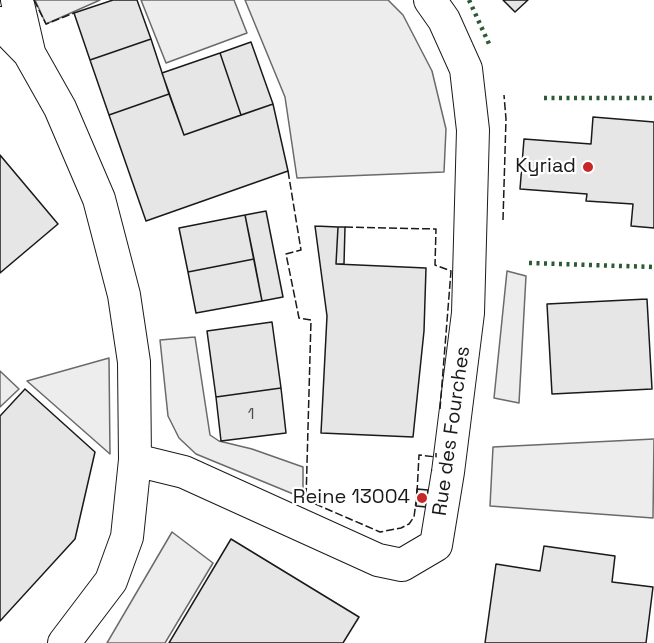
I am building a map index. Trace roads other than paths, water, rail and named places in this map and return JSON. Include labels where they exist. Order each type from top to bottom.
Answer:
[{"type":"street","points":[[17,0],[29,53]]},
{"type":"street","name":"Rue des Fourches","points":[[135,460],[184,472],[378,560],[402,565],[436,545],[445,496],[468,313],[473,130],[466,69],[444,20],[430,0]]},
{"type":"street","points":[[0,24],[29,53],[60,108],[99,198],[121,281],[134,363],[135,460],[127,537],[111,581],[63,643]]},
{"type":"place","name":"Kyriad","points":[[588,167]]},
{"type":"place","name":"Reine 13004","points":[[422,498]]}]
